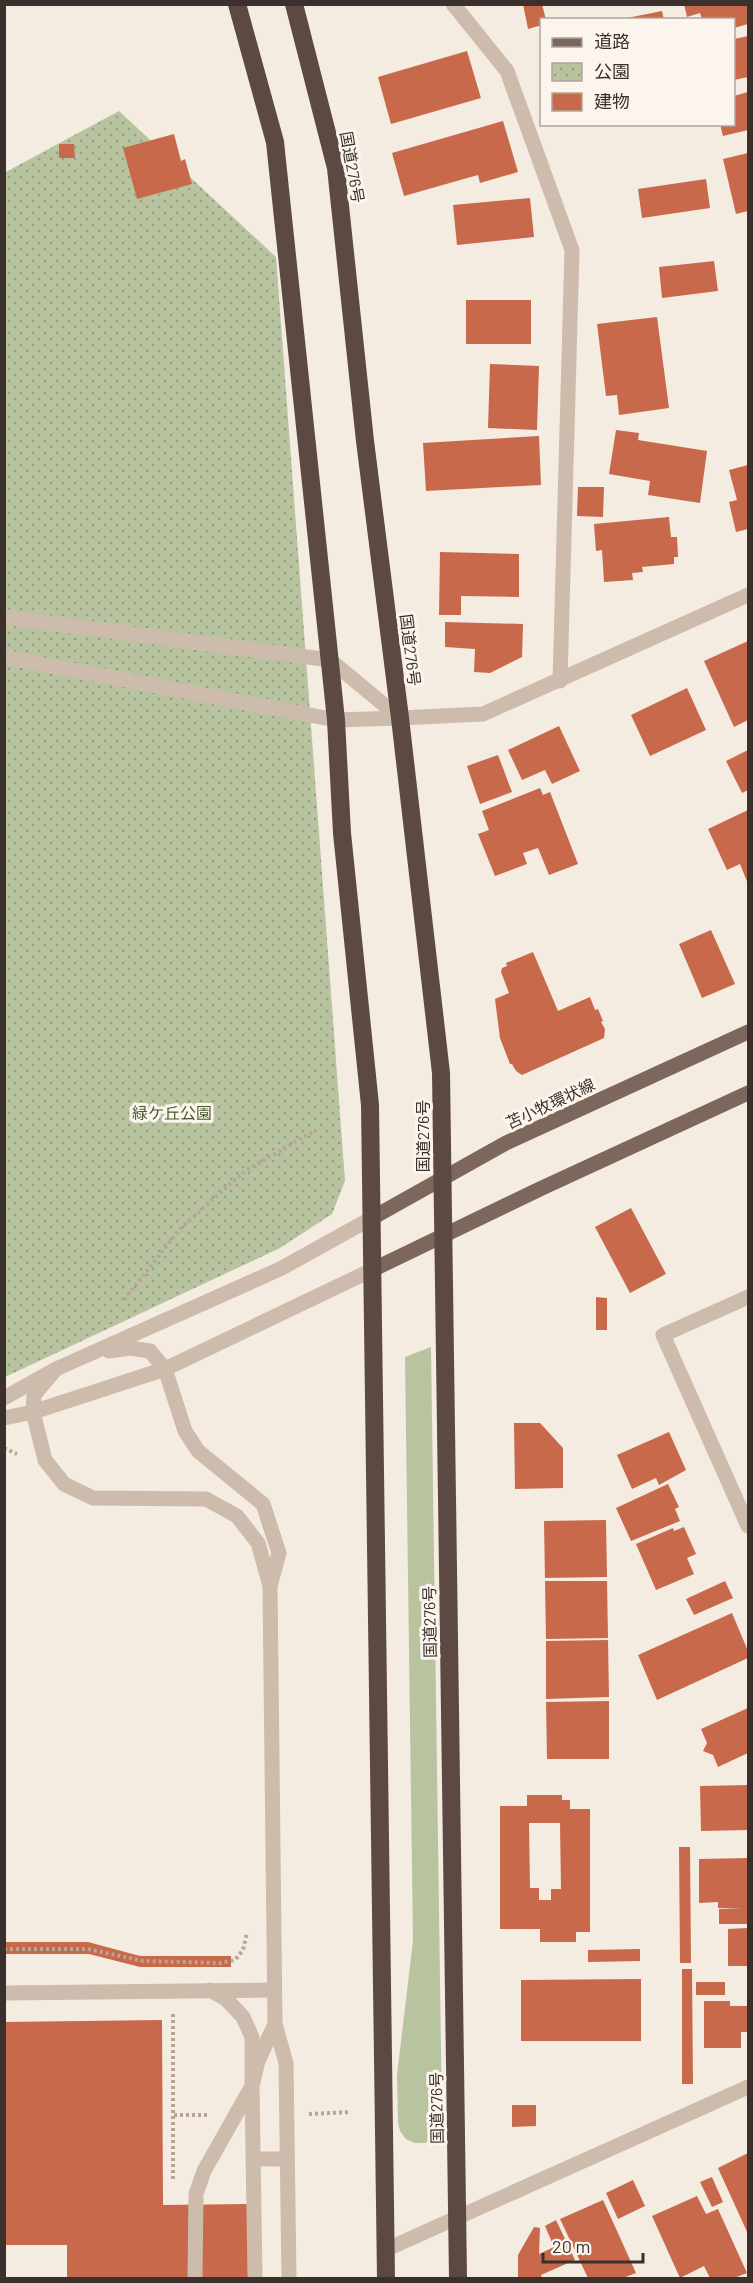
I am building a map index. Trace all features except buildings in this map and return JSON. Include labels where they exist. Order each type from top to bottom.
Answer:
[{"type":"highway","points":[[237,4],[275,142],[336,720],[342,833],[370,1105],[386,2278]]},
{"type":"highway","name":"国道276号","points":[[294,4],[336,168],[365,441],[441,1073],[458,2278]]},
{"type":"main road","name":"苫小牧環状線","points":[[372,1218],[506,1143],[748,1032]]},
{"type":"main road","points":[[372,1270],[748,1093]]},
{"type":"street","points":[[453,4],[507,71],[572,250],[560,681]]},
{"type":"street","points":[[4,657],[336,720],[483,714],[748,595]]},
{"type":"street","points":[[4,617],[330,660],[400,718]]},
{"type":"street","points":[[4,1398],[56,1369],[317,1251],[372,1218]]},
{"type":"street","points":[[4,1418],[33,1412],[165,1369],[372,1270]]},
{"type":"street","points":[[748,1297],[663,1335],[748,1526]]},
{"type":"street","points":[[95,1352],[130,1348],[150,1351],[165,1369],[184,1431],[198,1451],[263,1504],[279,1553],[270,1586]]},
{"type":"street","points":[[56,1369],[34,1395],[33,1412],[45,1460],[64,1484],[93,1498],[206,1499],[237,1516],[258,1542],[270,1586],[274,1989],[275,2024],[286,2063],[289,2278]]},
{"type":"street","points":[[4,1993],[274,1989]]},
{"type":"street","points":[[210,1990],[226,1999],[243,2017],[252,2037],[255,2278]]},
{"type":"street","points":[[195,2278],[196,2194],[204,2171],[252,2086],[258,2061],[275,2024]]},
{"type":"street","points":[[385,2250],[748,2087]]},
{"type":"street","points":[[253,2159],[287,2158]]},
{"type":"path","points":[[124,1300],[180,1229],[245,1171],[316,1130]]},
{"type":"path","points":[[4,1448],[24,1458]]},
{"type":"path","points":[[4,1948],[88,1948],[144,1961],[220,1963],[235,1960],[243,1950],[247,1932]]},
{"type":"path","points":[[173,2185],[172,1991],[174,1962]]},
{"type":"green space","name":"緑ケ丘公園","points":[[119,111],[276,257],[345,1181],[332,1214],[280,1248],[5,1377],[4,173]]},
{"type":"green space","points":[[431,1347],[442,2121],[440,2131],[434,2138],[425,2143],[415,2143],[406,2139],[400,2131],[397,2075],[413,1941],[405,1357]]}]
